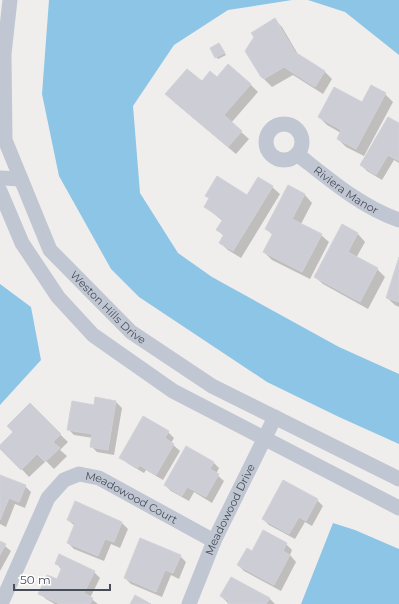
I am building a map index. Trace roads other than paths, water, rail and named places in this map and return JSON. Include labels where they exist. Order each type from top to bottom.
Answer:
[{"type":"street","name":"Weston Hills Drive","points":[[10,0],[4,54],[5,140],[50,250],[131,332],[212,386],[399,479]]},
{"type":"street","name":"Riviera Manor","points":[[297,154],[347,193],[388,217],[399,220]]},
{"type":"street","points":[[0,178],[21,179]]},
{"type":"street","points":[[21,179],[1,197],[22,243],[58,297],[93,335],[173,391],[399,508]]},
{"type":"street","name":"Meadowood Drive","points":[[189,604],[214,541],[266,439],[275,418]]},
{"type":"street","name":"Meadowood Court","points":[[1,604],[48,498],[64,480],[79,474],[99,478],[214,541]]},
{"type":"water","points":[[49,0],[292,0],[228,10],[174,45],[133,106],[140,193],[178,253],[212,277],[339,347],[399,374],[399,444],[267,382],[139,297],[111,269],[59,176],[42,94]]},
{"type":"water","points":[[308,0],[399,0],[399,55],[345,12]]},
{"type":"water","points":[[0,284],[31,307],[41,360],[0,405]]},
{"type":"water","points":[[333,523],[355,530],[399,549],[399,604],[301,604]]}]
